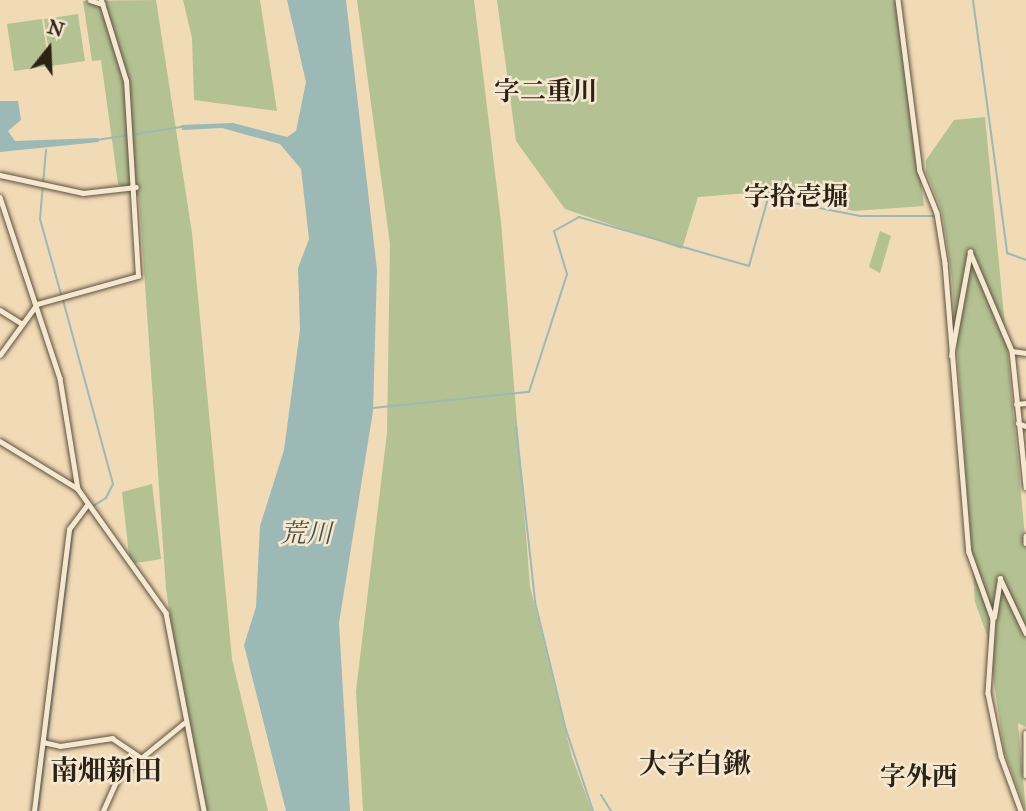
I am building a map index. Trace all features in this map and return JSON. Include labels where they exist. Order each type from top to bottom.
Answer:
[{"type":"street","points":[[0,355],[37,304],[138,276],[136,187],[127,81],[102,2],[90,0]]},
{"type":"street","points":[[898,0],[920,172],[939,219],[969,552],[993,619]]},
{"type":"street","points":[[0,175],[83,193],[136,187]]},
{"type":"street","points":[[0,197],[37,304],[66,403],[78,489],[166,613],[184,723],[204,811]]},
{"type":"street","points":[[950,357],[970,252],[1012,351],[1018,424],[1024,447],[1026,487]]},
{"type":"street","points":[[0,310],[21,323]]},
{"type":"street","points":[[1012,351],[1026,353]]},
{"type":"street","points":[[1016,404],[1026,403]]},
{"type":"street","points":[[1018,424],[1026,426]]},
{"type":"street","points":[[0,441],[78,489]]},
{"type":"street","points":[[34,811],[46,743],[69,529],[87,505]]},
{"type":"street","points":[[1026,536],[1026,543]]},
{"type":"street","points":[[1021,811],[1002,757],[988,692],[993,619],[1000,578],[1026,633]]},
{"type":"street","points":[[103,811],[112,785],[140,757],[184,723]]},
{"type":"street","points":[[1026,733],[1026,775]]},
{"type":"street","points":[[46,743],[112,738],[140,757]]},
{"type":"green space","points":[[156,0],[192,233],[232,659],[268,811],[207,811],[183,706],[166,589],[139,197],[118,184],[101,60],[92,61],[83,1]]},
{"type":"green space","points":[[183,0],[260,0],[277,111],[194,100],[192,38]]},
{"type":"green space","points":[[357,0],[474,0],[501,222],[530,586],[572,757],[592,811],[363,811],[356,691],[387,433],[390,244]]},
{"type":"green space","points":[[497,0],[899,0],[924,206],[854,211],[761,192],[698,197],[682,249],[565,209],[516,141]]},
{"type":"green space","points":[[78,14],[85,61],[51,66],[44,19]]},
{"type":"green space","points":[[42,19],[49,66],[14,71],[7,24]]},
{"type":"green space","points":[[985,117],[1026,547],[1026,727],[1018,723],[1026,811],[1004,751],[987,635],[975,602],[952,279],[942,211],[926,172],[926,160],[954,120]]},
{"type":"green space","points":[[880,231],[891,236],[880,273],[869,267]]},
{"type":"green space","points":[[152,484],[161,559],[130,564],[122,492]]},
{"type":"water","name":"荒川","points":[[287,0],[346,0],[377,270],[373,411],[339,623],[350,811],[286,811],[244,645],[256,607],[260,526],[284,450],[300,330],[298,268],[309,239],[301,169],[280,144],[222,128],[182,130],[181,125],[233,123],[287,137],[296,131],[306,82]]},
{"type":"water","points":[[0,101],[18,101],[21,120],[8,131],[15,141],[98,138],[99,142],[0,152]]},
{"type":"waterway","points":[[973,0],[1007,253],[1026,260]]},
{"type":"waterway","points":[[97,140],[181,127]]},
{"type":"waterway","points":[[46,150],[40,219],[61,294]]},
{"type":"waterway","points":[[373,408],[529,392],[567,274],[554,231],[579,217],[749,266],[768,198],[860,216],[935,216]]},
{"type":"waterway","points":[[63,300],[113,484],[106,498],[93,506]]},
{"type":"waterway","points":[[516,426],[535,602],[566,730],[593,811]]},
{"type":"waterway","points":[[47,740],[73,527]]},
{"type":"waterway","points":[[38,811],[46,746]]},
{"type":"waterway","points":[[601,795],[611,811]]},
{"type":"district","name":"字二重川","points":[[546,92]]},
{"type":"district","name":"字拾壱堀","points":[[796,197]]},
{"type":"district","name":"大字白鍬","points":[[695,764]]},
{"type":"district","name":"南畑新田","points":[[106,771]]},
{"type":"district","name":"字外西","points":[[919,777]]}]
